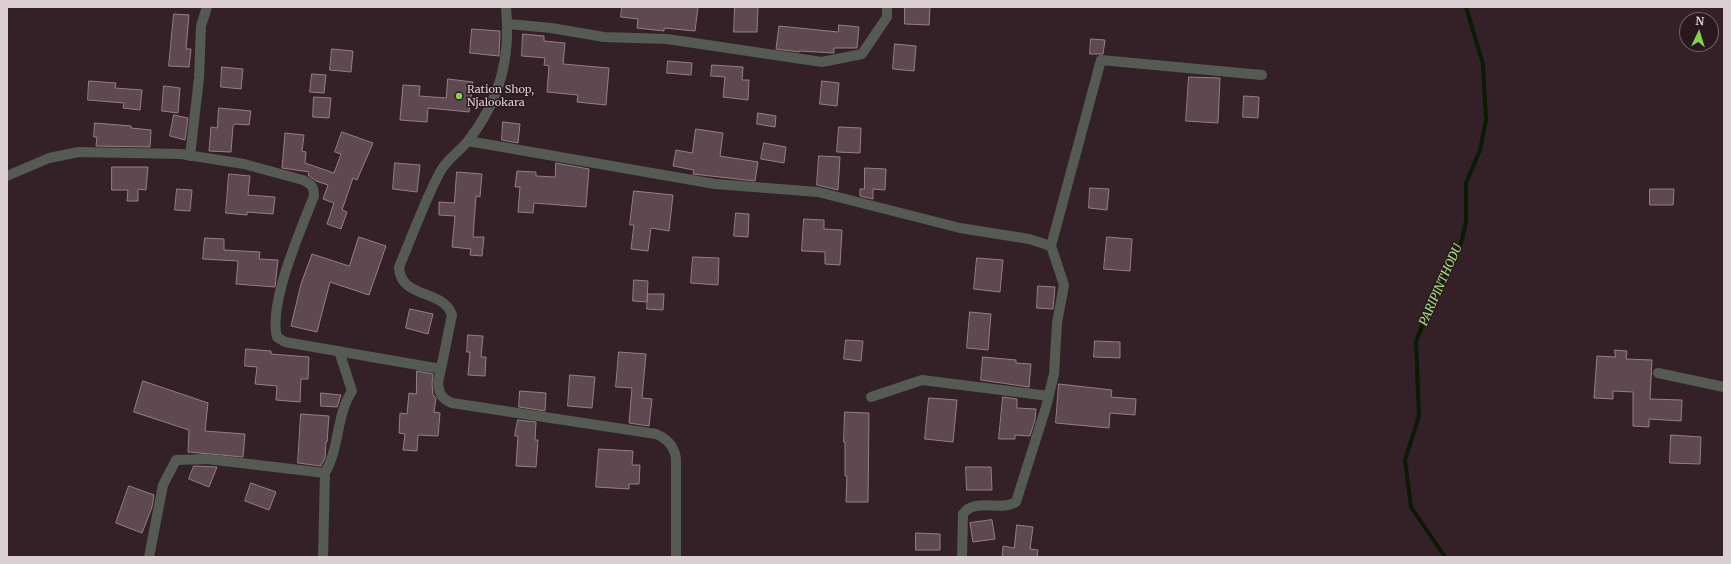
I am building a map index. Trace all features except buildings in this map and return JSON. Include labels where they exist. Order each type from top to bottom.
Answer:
[{"type":"street","points":[[190,156],[199,78],[201,26],[207,7]]},
{"type":"street","points":[[506,7],[508,43],[504,70],[484,116],[468,141],[440,171],[399,267],[399,276],[405,284],[444,303],[450,309],[452,315],[438,383],[439,393],[445,400],[452,403],[656,434],[668,441],[675,453],[676,460],[676,557]]},
{"type":"street","points":[[508,24],[551,28],[618,38],[667,39],[822,62],[862,54],[887,17],[887,7]]},
{"type":"street","points":[[962,557],[963,514],[966,510],[973,506],[1005,506],[1016,502],[1049,396],[1054,374],[1057,323],[1064,285],[1051,246],[1101,60],[1262,75]]},
{"type":"street","points":[[468,141],[715,184],[818,192],[960,228],[1029,238],[1051,246]]},
{"type":"street","points":[[7,176],[49,158],[79,152],[190,156],[244,164],[303,180],[311,184],[314,189],[314,196],[288,264],[278,303],[275,331],[277,337],[284,342],[441,369]]},
{"type":"street","points":[[323,557],[325,473],[331,462],[346,400],[352,390],[339,352]]},
{"type":"street","points":[[1658,373],[1724,387]]},
{"type":"street","points":[[871,396],[922,380],[1049,396]]},
{"type":"street","points":[[148,557],[163,485],[176,460],[207,459],[325,473]]},
{"type":"waterway","name":"PARIPINTHODU","points":[[1445,557],[1411,507],[1405,460],[1419,416],[1416,342],[1427,313],[1462,240],[1466,221],[1466,183],[1480,150],[1486,120],[1483,64],[1466,7]]},
{"type":"place","name":"Ration Shop, Njalookara","points":[[459,96]]}]
